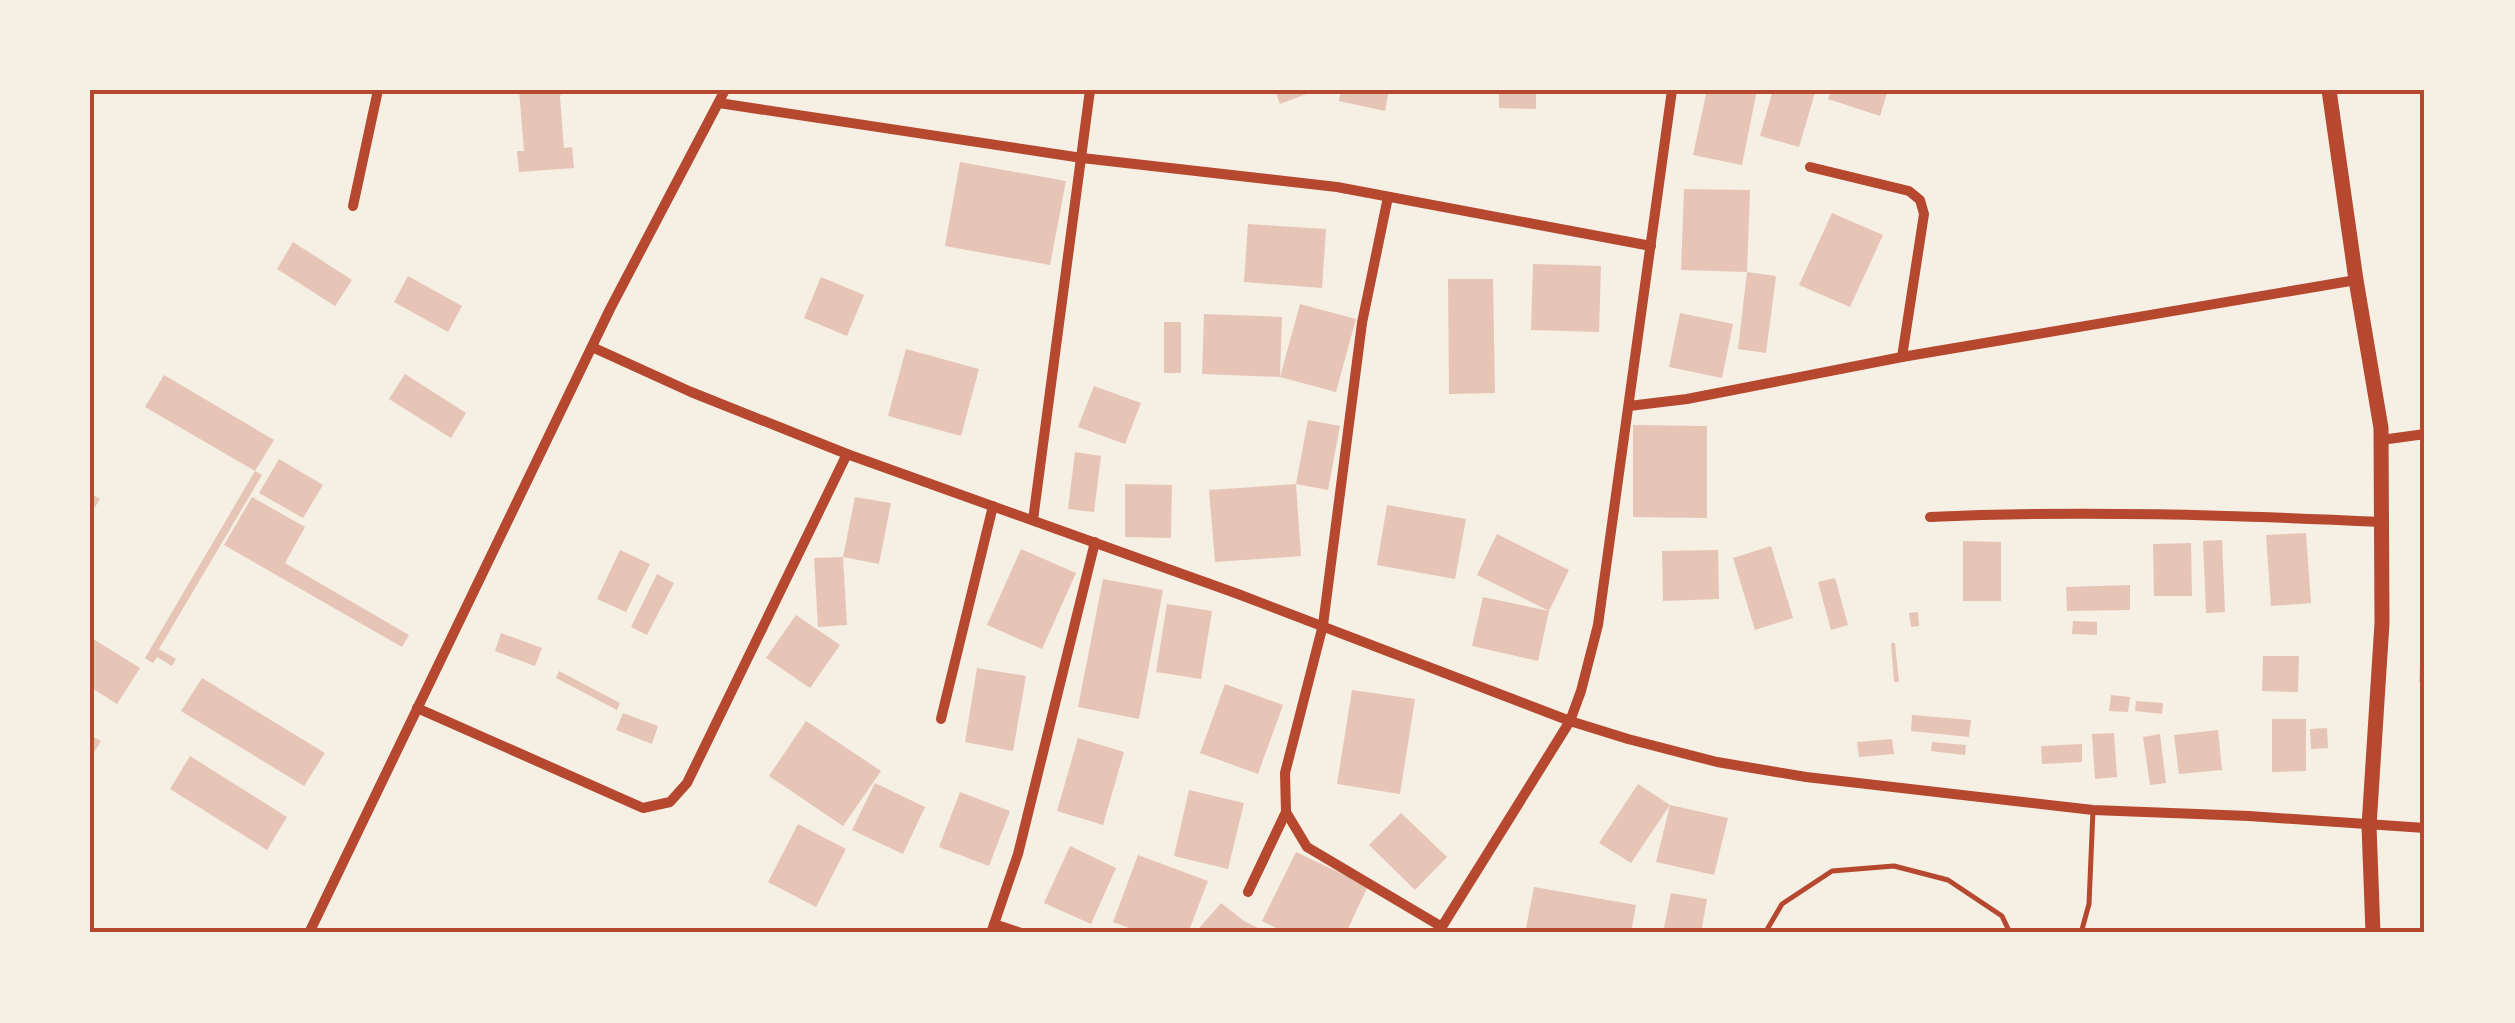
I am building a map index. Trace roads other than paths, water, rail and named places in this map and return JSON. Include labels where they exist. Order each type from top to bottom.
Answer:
[{"type":"main road","points":[[2329,90],[2381,440],[2382,623],[2369,826],[2373,933]]},
{"type":"street","points":[[352,206],[378,90]]},
{"type":"street","points":[[309,933],[592,347],[726,90]]},
{"type":"street","points":[[1033,520],[1090,90]]},
{"type":"street","points":[[1286,812],[1308,847],[1440,930],[1570,721],[1598,625],[1672,90]]},
{"type":"street","points":[[719,103],[1082,158],[1336,187],[1651,246]]},
{"type":"street","points":[[1810,167],[1909,192],[1920,200],[1924,214],[1902,357]]},
{"type":"street","points":[[1248,892],[1286,812],[1284,774],[1323,626],[1362,324],[1388,197]]},
{"type":"street","points":[[1629,406],[1687,399],[1902,357],[2356,280]]},
{"type":"street","points":[[592,347],[691,392],[847,454],[1323,626],[1570,721],[1718,762],[1806,777],[2093,810],[2425,828]]},
{"type":"street","points":[[2381,440],[2425,434]]},
{"type":"street","points":[[417,708],[643,808],[670,802],[687,782],[847,454]]},
{"type":"street","points":[[941,719],[992,506]]},
{"type":"street","points":[[1930,517],[2050,511],[2382,522]]},
{"type":"street","points":[[1022,933],[992,929],[1018,854],[1095,542]]},
{"type":"lane","points":[[2081,933],[2089,904],[2093,810]]},
{"type":"lane","points":[[1765,933],[1782,904],[1832,871],[1894,866],[1948,880],[2002,916],[2010,933]]}]
